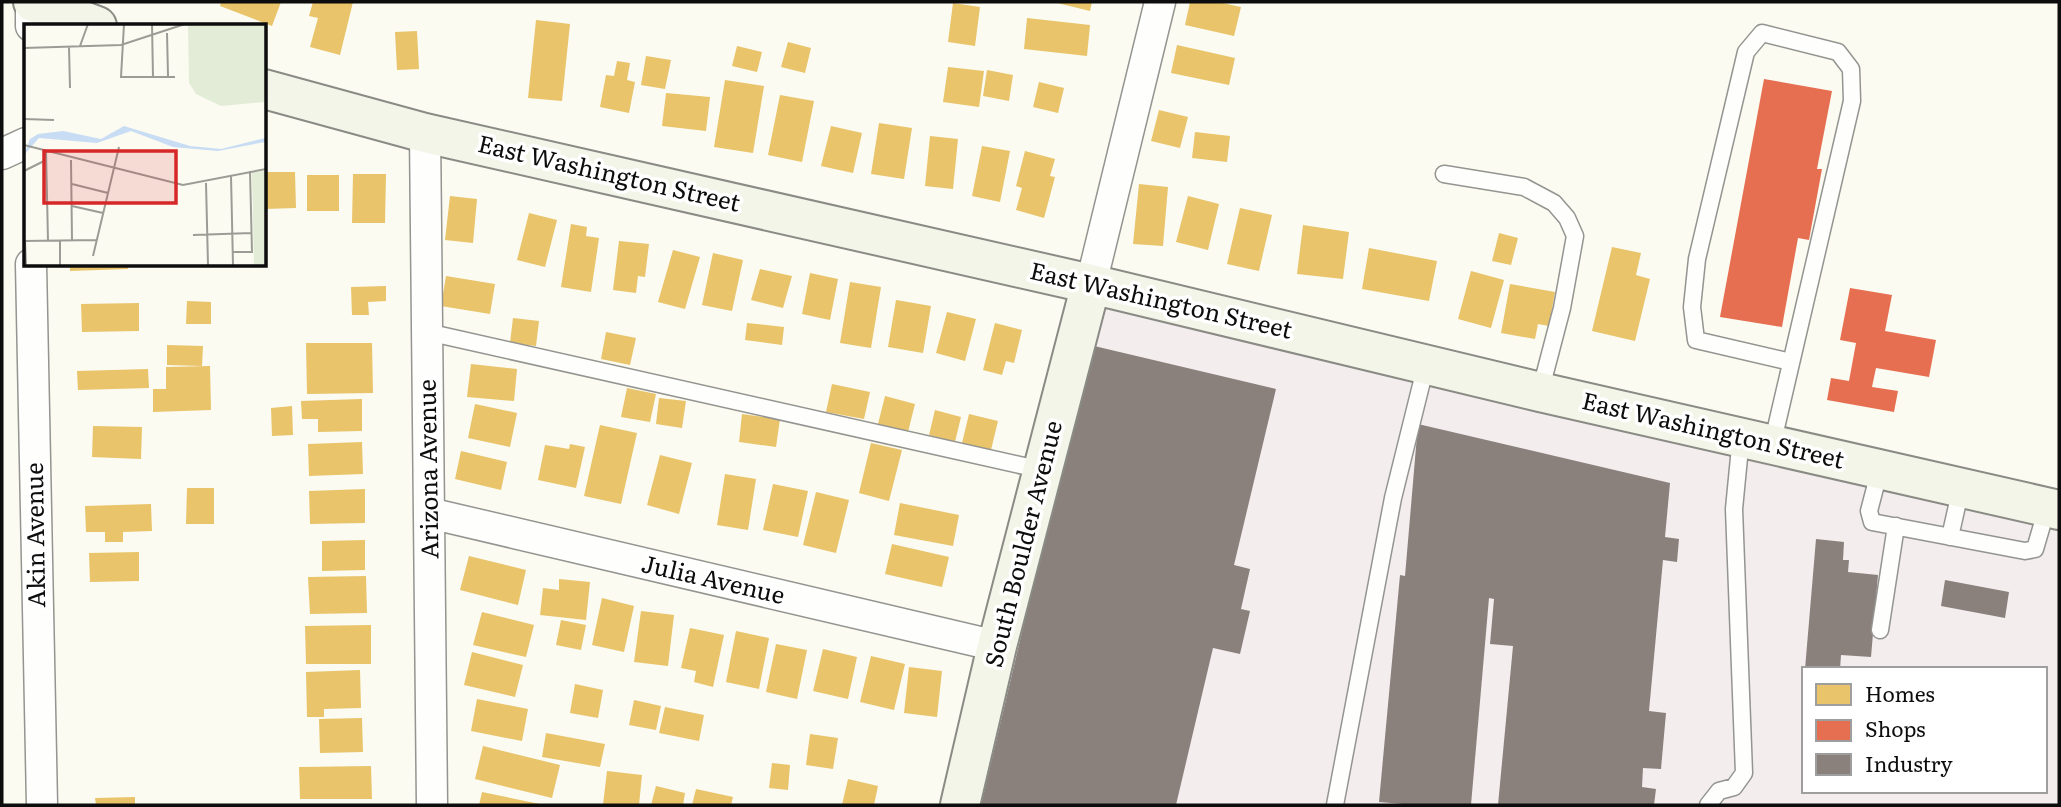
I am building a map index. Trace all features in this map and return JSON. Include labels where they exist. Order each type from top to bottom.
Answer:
[{"type":"street","points":[[31,24],[32,2],[92,24]]},
{"type":"street","points":[[1091,284],[1160,2]]},
{"type":"street","name":"East Washington Street","points":[[266,90],[425,133],[1091,284],[1540,392],[2053,509]]},
{"type":"street","name":"Arizona Avenue","points":[[425,133],[432,805]]},
{"type":"street","points":[[2,154],[24,144]]},
{"type":"street","name":"Akin Avenue","points":[[30,266],[42,805]]},
{"type":"street","name":"South Boulder Avenue","points":[[960,805],[996,646],[1091,284]]},
{"type":"street","name":"Julia Avenue","points":[[429,513],[996,646]]},
{"type":"lane","points":[[1708,805],[1719,791],[1734,787],[1744,773],[1734,509],[1756,441],[1791,362],[1852,101],[1851,69],[1838,52],[1762,33],[1745,52],[1698,259],[1692,307],[1696,340],[1791,362]]},
{"type":"lane","points":[[1444,174],[1524,187],[1553,203],[1567,218],[1575,236],[1562,308],[1540,392]]},
{"type":"lane","points":[[427,332],[1042,470]]},
{"type":"lane","points":[[1335,805],[1393,498],[1426,365]]},
{"type":"lane","points":[[1880,469],[1869,511],[1872,522],[2025,551],[2035,550],[2053,509]]},
{"type":"lane","points":[[1950,537],[1961,488]]},
{"type":"lane","points":[[1880,630],[1896,526]]},
{"type":"shaded area","points":[[1100,297],[2059,517],[2059,805],[968,805]]},
{"type":"building: Homes","points":[[221,2],[281,2],[272,26],[220,6]]},
{"type":"building: Homes","points":[[313,2],[353,2],[340,55],[310,47],[318,18],[309,16]]},
{"type":"building: Homes","points":[[1053,2],[1092,2],[1090,11]]},
{"type":"building: Homes","points":[[1190,2],[1218,2],[1241,7],[1234,36],[1185,25]]},
{"type":"building: Homes","points":[[953,3],[980,7],[975,46],[948,42]]},
{"type":"building: Homes","points":[[1027,18],[1090,25],[1087,56],[1024,49]]},
{"type":"building: Homes","points":[[536,20],[570,24],[562,101],[528,98]]},
{"type":"building: Homes","points":[[417,31],[419,69],[397,70],[395,32]]},
{"type":"building: Homes","points":[[788,42],[811,48],[805,73],[781,67]]},
{"type":"building: Homes","points":[[1177,45],[1235,58],[1229,85],[1171,73]]},
{"type":"building: Homes","points":[[737,46],[762,52],[757,72],[732,66]]},
{"type":"building: Homes","points":[[646,56],[671,60],[665,89],[641,85]]},
{"type":"building: Homes","points":[[617,61],[630,63],[627,80],[635,82],[629,113],[600,107],[606,75],[614,76]]},
{"type":"building: Homes","points":[[948,67],[984,71],[979,107],[943,102]]},
{"type":"building: Homes","points":[[987,70],[1013,75],[1009,101],[983,96]]},
{"type":"building: Homes","points":[[725,80],[764,86],[753,153],[714,147]]},
{"type":"building: Homes","points":[[1039,82],[1064,88],[1058,113],[1033,107]]},
{"type":"building: Homes","points":[[666,93],[710,97],[706,131],[662,126]]},
{"type":"building: Homes","points":[[780,95],[814,101],[802,162],[768,155]]},
{"type":"building: Homes","points":[[1159,110],[1188,117],[1180,148],[1151,141]]},
{"type":"building: Homes","points":[[879,123],[912,128],[904,179],[871,174]]},
{"type":"building: Homes","points":[[831,126],[862,133],[853,173],[821,166]]},
{"type":"building: Homes","points":[[1195,132],[1230,136],[1227,162],[1192,158]]},
{"type":"building: Homes","points":[[930,136],[958,139],[953,189],[925,186]]},
{"type":"building: Homes","points":[[982,146],[1010,151],[1000,202],[972,196]]},
{"type":"building: Homes","points":[[1025,151],[1055,159],[1050,176],[1055,177],[1044,218],[1016,210],[1022,188],[1016,186]]},
{"type":"building: Homes","points":[[266,172],[295,172],[296,208],[266,209]]},
{"type":"building: Homes","points":[[353,174],[386,174],[385,223],[352,223]]},
{"type":"building: Homes","points":[[307,175],[339,175],[339,211],[307,211]]},
{"type":"building: Homes","points":[[1139,184],[1168,187],[1163,246],[1133,244]]},
{"type":"building: Homes","points":[[450,196],[477,199],[473,243],[445,240]]},
{"type":"building: Homes","points":[[1188,196],[1219,204],[1208,250],[1176,242]]},
{"type":"building: Homes","points":[[1240,208],[1272,215],[1259,271],[1227,264]]},
{"type":"building: Homes","points":[[529,213],[557,220],[545,267],[517,260]]},
{"type":"building: Homes","points":[[571,224],[587,227],[586,236],[599,238],[591,292],[561,287]]},
{"type":"building: Homes","points":[[1303,225],[1349,232],[1343,279],[1297,274]]},
{"type":"building: Homes","points":[[1499,233],[1518,238],[1511,265],[1492,261]]},
{"type":"building: Homes","points":[[619,241],[649,244],[645,277],[638,276],[636,293],[613,290]]},
{"type":"building: Homes","points":[[1612,247],[1641,253],[1636,275],[1650,279],[1635,341],[1592,331]]},
{"type":"building: Homes","points":[[1369,248],[1437,261],[1429,301],[1362,289]]},
{"type":"building: Homes","points":[[673,250],[700,257],[685,309],[658,302]]},
{"type":"building: Homes","points":[[713,253],[743,260],[732,311],[702,305]]},
{"type":"building: Homes","points":[[70,266],[128,266],[128,269],[70,271]]},
{"type":"building: Homes","points":[[760,269],[792,276],[783,308],[751,300]]},
{"type":"building: Homes","points":[[1471,271],[1504,280],[1491,328],[1458,319]]},
{"type":"building: Homes","points":[[810,273],[838,279],[830,320],[802,314]]},
{"type":"building: Homes","points":[[446,276],[495,284],[490,314],[441,306]]},
{"type":"building: Homes","points":[[850,282],[881,287],[871,348],[840,343]]},
{"type":"building: Homes","points":[[1510,284],[1555,292],[1549,326],[1538,324],[1535,339],[1501,333]]},
{"type":"building: Homes","points":[[386,286],[386,301],[368,302],[369,315],[352,315],[351,287]]},
{"type":"building: Homes","points":[[896,300],[931,306],[923,353],[888,347]]},
{"type":"building: Homes","points":[[187,301],[211,302],[211,324],[186,324]]},
{"type":"building: Homes","points":[[139,303],[139,331],[82,332],[81,304]]},
{"type":"building: Homes","points":[[947,312],[976,319],[965,361],[936,353]]},
{"type":"building: Homes","points":[[513,318],[539,321],[536,346],[510,343]]},
{"type":"building: Homes","points":[[747,323],[784,327],[782,345],[745,340]]},
{"type":"building: Homes","points":[[995,323],[1022,330],[1014,363],[1006,361],[1002,375],[983,370]]},
{"type":"building: Homes","points":[[606,332],[636,338],[630,365],[601,359]]},
{"type":"building: Homes","points":[[306,343],[372,343],[373,393],[307,394]]},
{"type":"building: Homes","points":[[167,345],[203,346],[202,366],[167,365]]},
{"type":"building: Homes","points":[[471,364],[517,369],[514,401],[467,397]]},
{"type":"building: Homes","points":[[210,366],[211,410],[153,412],[153,389],[166,389],[166,367]]},
{"type":"building: Homes","points":[[148,369],[149,388],[78,390],[77,371]]},
{"type":"building: Homes","points":[[832,384],[870,392],[864,419],[826,412]]},
{"type":"building: Homes","points":[[627,388],[656,394],[650,422],[621,417]]},
{"type":"building: Homes","points":[[885,396],[915,404],[908,432],[878,424]]},
{"type":"building: Homes","points":[[659,398],[686,401],[682,428],[656,424]]},
{"type":"building: Homes","points":[[362,399],[362,431],[318,432],[318,419],[302,419],[301,401]]},
{"type":"building: Homes","points":[[475,404],[517,413],[510,447],[468,438]]},
{"type":"building: Homes","points":[[292,406],[293,435],[272,436],[271,408]]},
{"type":"building: Homes","points":[[935,410],[961,417],[955,442],[929,435]]},
{"type":"building: Homes","points":[[742,414],[780,419],[776,447],[739,442]]},
{"type":"building: Homes","points":[[969,414],[998,421],[991,450],[962,443]]},
{"type":"building: Homes","points":[[600,425],[637,433],[621,504],[584,496]]},
{"type":"building: Homes","points":[[93,426],[142,427],[141,459],[92,457]]},
{"type":"building: Homes","points":[[362,442],[363,474],[309,476],[308,444]]},
{"type":"building: Homes","points":[[871,443],[902,450],[889,501],[859,493]]},
{"type":"building: Homes","points":[[570,444],[585,447],[576,488],[538,480],[545,445],[569,449]]},
{"type":"building: Homes","points":[[461,451],[507,462],[501,490],[455,479]]},
{"type":"building: Homes","points":[[660,455],[692,463],[679,514],[647,505]]},
{"type":"building: Homes","points":[[725,474],[756,479],[748,530],[717,525]]},
{"type":"building: Homes","points":[[773,484],[808,491],[798,537],[763,530]]},
{"type":"building: Homes","points":[[187,488],[214,488],[214,524],[186,524]]},
{"type":"building: Homes","points":[[365,489],[365,523],[310,524],[309,491]]},
{"type":"building: Homes","points":[[816,492],[849,500],[836,553],[803,545]]},
{"type":"building: Homes","points":[[900,503],[959,515],[953,546],[894,535]]},
{"type":"building: Homes","points":[[151,504],[152,531],[123,532],[123,542],[105,542],[105,532],[86,532],[85,506]]},
{"type":"building: Homes","points":[[365,540],[365,570],[322,571],[322,541]]},
{"type":"building: Homes","points":[[892,544],[949,557],[942,587],[885,574]]},
{"type":"building: Homes","points":[[139,552],[139,581],[90,582],[89,553]]},
{"type":"building: Homes","points":[[469,556],[526,570],[518,605],[460,590]]},
{"type":"building: Homes","points":[[366,576],[367,613],[310,614],[308,577]]},
{"type":"building: Homes","points":[[559,579],[590,582],[586,620],[540,615],[543,588],[559,590]]},
{"type":"building: Homes","points":[[602,598],[634,606],[624,652],[592,645]]},
{"type":"building: Homes","points":[[641,611],[674,615],[668,666],[634,662]]},
{"type":"building: Homes","points":[[482,612],[534,625],[526,657],[473,645]]},
{"type":"building: Homes","points":[[561,620],[586,625],[581,650],[556,645]]},
{"type":"building: Homes","points":[[371,625],[371,664],[306,664],[305,626]]},
{"type":"building: Homes","points":[[690,628],[724,635],[713,687],[694,682],[696,671],[681,668]]},
{"type":"building: Homes","points":[[736,631],[769,638],[759,689],[726,682]]},
{"type":"building: Homes","points":[[776,644],[807,650],[797,699],[766,692]]},
{"type":"building: Homes","points":[[823,649],[857,657],[848,699],[813,691]]},
{"type":"building: Homes","points":[[472,652],[523,665],[515,697],[464,685]]},
{"type":"building: Homes","points":[[871,656],[905,664],[894,710],[860,702]]},
{"type":"building: Homes","points":[[909,667],[942,671],[937,717],[904,713]]},
{"type":"building: Homes","points":[[360,670],[361,708],[324,709],[324,717],[307,717],[306,672]]},
{"type":"building: Homes","points":[[575,684],[603,690],[598,718],[570,713]]},
{"type":"building: Homes","points":[[477,699],[528,709],[522,741],[471,731]]},
{"type":"building: Homes","points":[[634,700],[661,706],[656,730],[629,725]]},
{"type":"building: Homes","points":[[665,707],[704,715],[699,741],[659,733]]},
{"type":"building: Homes","points":[[362,718],[363,752],[320,753],[319,719]]},
{"type":"building: Homes","points":[[546,733],[605,744],[600,767],[542,757]]},
{"type":"building: Homes","points":[[810,734],[838,738],[833,769],[806,765]]},
{"type":"building: Homes","points":[[483,746],[560,765],[552,798],[475,779]]},
{"type":"building: Homes","points":[[772,763],[790,765],[788,790],[769,788]]},
{"type":"building: Homes","points":[[371,766],[372,799],[300,799],[299,767]]},
{"type":"building: Homes","points":[[607,771],[642,775],[639,805],[603,805]]},
{"type":"building: Homes","points":[[848,779],[878,786],[874,805],[842,805]]},
{"type":"building: Homes","points":[[656,786],[685,793],[683,805],[651,805]]},
{"type":"building: Homes","points":[[696,789],[733,797],[731,805],[692,805]]},
{"type":"building: Homes","points":[[482,792],[540,804],[479,805]]},
{"type":"building: Homes","points":[[135,797],[135,805],[96,805],[95,798]]},
{"type":"building: Shops","points":[[1764,79],[1832,91],[1817,169],[1822,169],[1809,240],[1798,238],[1782,327],[1720,317]]},
{"type":"building: Shops","points":[[1850,288],[1892,295],[1885,331],[1936,340],[1929,377],[1876,368],[1872,387],[1898,391],[1894,412],[1827,400],[1831,378],[1849,381],[1856,343],[1840,340]]},
{"type":"building: Industry","points":[[1090,345],[1276,389],[1234,565],[1250,569],[1241,609],[1250,611],[1240,654],[1213,648],[1176,805],[981,805]]},
{"type":"building: Industry","points":[[1418,424],[1670,483],[1665,537],[1679,539],[1677,562],[1663,560],[1649,711],[1666,713],[1661,769],[1643,768],[1642,787],[1656,789],[1654,805],[1498,805],[1513,646],[1490,644],[1494,599],[1489,598],[1471,805],[1379,802],[1400,575],[1405,576]]},
{"type":"building: Industry","points":[[1816,539],[1844,542],[1843,560],[1849,560],[1848,572],[1878,575],[1871,657],[1841,655],[1840,667],[1805,667]]},
{"type":"building: Industry","points":[[1945,580],[2009,592],[2005,618],[1941,606]]}]
